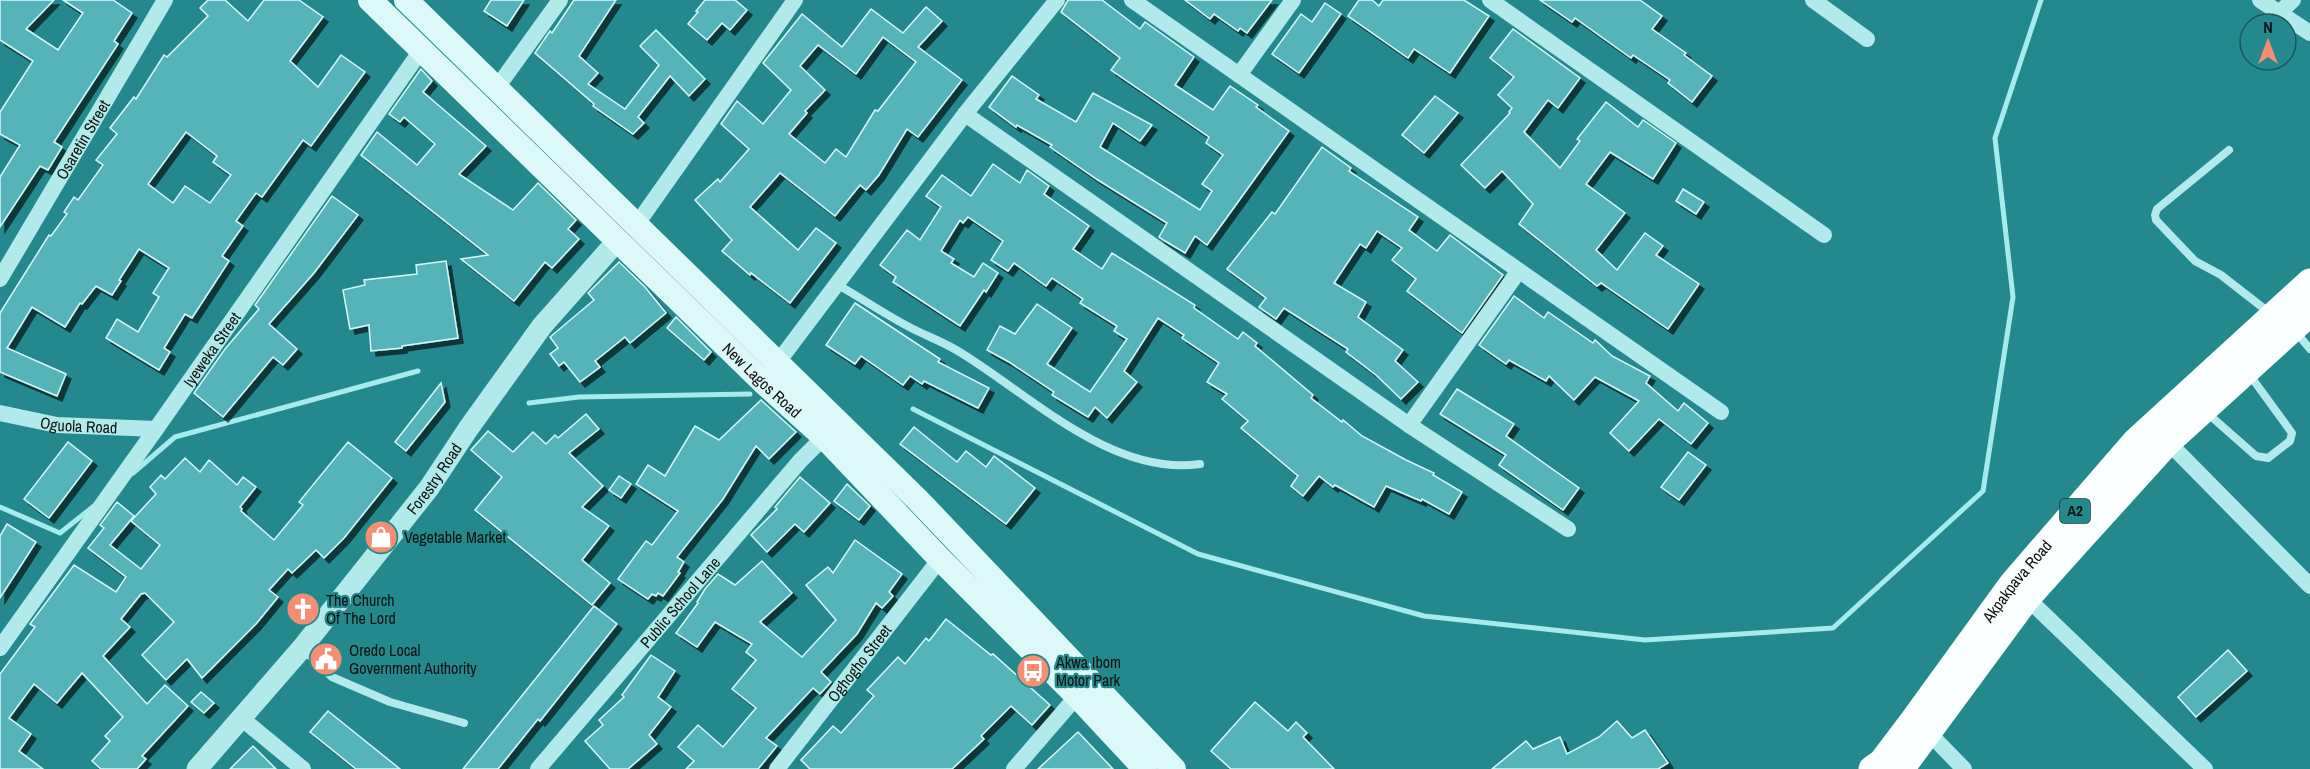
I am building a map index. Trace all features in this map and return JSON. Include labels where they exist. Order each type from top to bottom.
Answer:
[{"type":"highway","name":"Akpakpava Road","points":[[1901,769],[2027,598],[2168,442],[2297,327],[2310,282]]},
{"type":"highway","name":"Akpakpava Road","points":[[1872,769],[1882,762],[2013,583],[2135,442],[2297,327]]},
{"type":"main road","name":"New Lagos Road","points":[[370,0],[763,382],[824,437],[940,559],[1077,696],[1145,769]]},
{"type":"main road","name":"New Lagos Road","points":[[406,0],[918,500],[1174,769]]},
{"type":"street","name":"Osaretin Street","points":[[0,279],[165,0]]},
{"type":"street","points":[[496,89],[560,0]]},
{"type":"street","points":[[637,224],[795,0]]},
{"type":"street","points":[[763,382],[965,114],[1057,0]]},
{"type":"street","points":[[1132,0],[1721,412]]},
{"type":"street","points":[[1239,75],[1293,0]]},
{"type":"street","points":[[1490,0],[1824,236]]},
{"type":"street","points":[[1813,0],[1867,39]]},
{"type":"street","points":[[2260,0],[2278,12]]},
{"type":"street","points":[[2280,12],[2294,0]]},
{"type":"street","name":"Iyeweka Street","points":[[0,648],[422,49]]},
{"type":"street","points":[[965,114],[1409,425],[1568,529]]},
{"type":"street","name":"Forestry Road","points":[[197,769],[302,648],[429,488],[542,326],[618,240]]},
{"type":"street","points":[[1409,425],[1518,272]]},
{"type":"street","name":"Oguola Road","points":[[0,413],[57,425],[156,429]]},
{"type":"street","name":"Public School Lane","points":[[538,769],[800,461],[824,437]]},
{"type":"street","points":[[2168,442],[2310,586]]},
{"type":"street","name":"Oghogho Street","points":[[777,769],[940,559]]},
{"type":"street","points":[[2027,598],[2205,769]]},
{"type":"street","points":[[1014,769],[1077,696]]},
{"type":"street","points":[[241,718],[303,769]]},
{"type":"street","points":[[1929,733],[1964,769]]},
{"type":"lane","points":[[2229,150],[2157,209],[2156,220],[2195,261],[2221,275],[2297,327]]},
{"type":"lane","points":[[838,285],[911,328],[956,350],[1092,439],[1154,463],[1175,466],[1200,464]]},
{"type":"lane","points":[[2203,410],[2256,456],[2268,458],[2290,441],[2292,433],[2246,371]]},
{"type":"lane","points":[[302,648],[332,677],[390,702],[464,723]]},
{"type":"building","points":[[0,0],[54,0],[26,29],[58,50],[83,13],[63,0],[113,0],[132,13],[114,41],[118,44],[54,142],[62,147],[48,170],[40,166],[0,227],[0,177],[20,145],[0,134],[0,112],[33,61],[0,40]]},
{"type":"building","points":[[208,0],[225,0],[248,21],[264,0],[299,0],[323,17],[290,61],[318,87],[341,55],[365,72],[311,146],[303,140],[262,197],[256,193],[236,221],[243,226],[222,256],[229,261],[192,318],[185,314],[164,348],[170,352],[159,370],[106,338],[117,319],[138,332],[159,297],[153,293],[169,268],[139,249],[112,295],[96,286],[82,304],[80,303],[65,327],[32,307],[7,348],[66,374],[57,396],[0,372],[0,313],[49,235],[51,236],[67,214],[64,212],[74,197],[78,200],[103,165],[96,160],[117,134],[110,128],[134,97],[136,99],[164,55],[167,57],[208,16],[200,8]],"holes":[[[186,132],[217,156],[213,162],[231,175],[210,203],[185,186],[173,203],[148,184]]]},
{"type":"building","points":[[491,0],[524,0],[507,26],[484,11]]},
{"type":"building","points":[[574,0],[616,0],[579,56],[598,73],[588,84],[625,109],[659,65],[640,46],[656,30],[705,79],[689,96],[670,76],[638,117],[644,123],[633,134],[593,106],[594,104],[535,53],[550,31],[552,33]]},
{"type":"building","points":[[705,0],[735,0],[747,10],[730,30],[722,23],[707,40],[688,24]]},
{"type":"building","points":[[1068,0],[1102,0],[1140,29],[1145,22],[1194,57],[1175,85],[1213,110],[1230,86],[1258,105],[1256,107],[1289,131],[1207,245],[1195,236],[1185,253],[1165,241],[1159,237],[1167,223],[1098,180],[1050,147],[1052,145],[1017,125],[1016,127],[989,107],[1012,76],[1039,95],[1036,99],[1076,122],[1093,93],[1152,125],[1140,141],[1113,123],[1100,147],[1200,210],[1212,191],[1202,184],[1223,155],[1206,143],[1209,137],[1111,70],[1120,58],[1061,12]]},
{"type":"building","points":[[1185,0],[1272,0],[1247,33],[1240,28],[1238,31],[1214,14],[1210,19]]},
{"type":"building","points":[[1359,0],[1372,0],[1379,6],[1383,0],[1464,0],[1489,16],[1450,73],[1414,49],[1408,58],[1348,16]]},
{"type":"building","points":[[1540,0],[1640,0],[1662,16],[1652,29],[1686,53],[1684,55],[1712,76],[1692,102],[1668,83],[1670,80],[1633,55],[1631,58],[1575,18],[1572,22]]},
{"type":"building","points":[[1325,3],[1341,14],[1299,73],[1272,54],[1301,14],[1312,22]]},
{"type":"building","points":[[926,7],[942,21],[918,47],[962,80],[918,137],[907,129],[879,175],[866,190],[860,185],[835,216],[780,173],[750,207],[798,250],[816,228],[836,243],[790,303],[751,273],[750,275],[722,251],[732,240],[695,200],[718,179],[720,182],[749,149],[721,124],[737,101],[763,124],[791,90],[763,63],[802,14],[842,47],[871,9],[903,33]],"holes":[[[883,37],[916,62],[878,111],[875,110],[846,157],[836,149],[825,163],[789,134],[807,113],[805,111],[825,90],[800,66],[818,45],[856,74]]]},
{"type":"building","points":[[1513,29],[1580,78],[1558,108],[1548,100],[1524,132],[1560,168],[1580,141],[1577,139],[1606,102],[1638,127],[1643,120],[1676,143],[1653,179],[1610,152],[1586,184],[1625,213],[1596,250],[1617,270],[1645,233],[1663,246],[1656,255],[1699,284],[1668,329],[1601,283],[1597,286],[1519,224],[1533,204],[1502,171],[1485,188],[1461,165],[1510,113],[1512,108],[1498,95],[1514,77],[1490,58]]},
{"type":"building","points":[[421,69],[432,81],[423,92],[486,146],[459,174],[513,210],[538,183],[576,220],[568,229],[579,239],[552,268],[545,262],[514,301],[461,259],[488,255],[361,155],[377,132],[417,165],[435,144],[404,117],[400,122],[389,114]]},
{"type":"building","points":[[1435,96],[1458,113],[1424,153],[1402,135]]},
{"type":"building","points":[[1322,147],[1351,168],[1349,171],[1418,217],[1409,230],[1437,251],[1450,235],[1503,275],[1462,333],[1407,291],[1416,279],[1392,260],[1402,248],[1377,231],[1366,248],[1360,244],[1334,283],[1366,302],[1358,317],[1403,350],[1395,361],[1418,382],[1401,399],[1376,375],[1346,352],[1348,349],[1284,308],[1276,319],[1259,307],[1266,298],[1227,269],[1272,212],[1275,214]]},
{"type":"building","points":[[993,164],[1020,183],[1027,170],[1049,186],[1044,194],[1089,226],[1073,249],[1102,269],[1112,253],[1195,305],[1194,308],[1238,339],[1243,332],[1257,343],[1255,346],[1313,395],[1311,398],[1342,422],[1343,420],[1362,436],[1434,473],[1433,475],[1462,492],[1449,514],[1422,499],[1421,501],[1386,486],[1374,507],[1335,485],[1333,487],[1319,476],[1303,496],[1291,486],[1298,476],[1241,428],[1248,421],[1222,399],[1227,394],[1207,382],[1219,363],[1182,338],[1184,335],[1158,318],[1124,371],[1137,382],[1107,418],[1095,407],[1088,417],[1052,395],[1054,392],[987,350],[1000,326],[1015,334],[1037,304],[1072,328],[1047,364],[1090,392],[1127,339],[1114,331],[1117,326],[1080,303],[1083,299],[1052,278],[1046,286],[1014,263],[1008,271],[991,260],[1003,241],[968,217],[963,223],[960,220],[941,251],[954,259],[951,263],[974,277],[983,263],[998,273],[960,326],[893,282],[896,277],[880,265],[907,230],[920,240],[941,207],[926,196],[942,175],[971,196]]},
{"type":"building","points":[[1683,189],[1704,202],[1696,214],[1676,201]]},
{"type":"building","points":[[332,196],[358,215],[314,273],[269,324],[297,349],[283,365],[273,357],[223,417],[194,393],[225,349],[259,309],[255,305]]},
{"type":"building","points":[[446,261],[458,338],[371,351],[369,325],[350,329],[343,290],[365,285],[364,280],[417,274],[416,265]]},
{"type":"building","points":[[619,262],[645,287],[666,313],[630,343],[625,337],[595,361],[600,367],[580,382],[564,362],[559,366],[550,354],[558,348],[550,337],[594,300],[588,293]]},
{"type":"building","points":[[1514,296],[1544,318],[1548,312],[1593,343],[1595,340],[1612,356],[1650,376],[1646,383],[1678,411],[1684,403],[1708,423],[1691,444],[1659,419],[1629,451],[1610,433],[1639,401],[1595,377],[1574,400],[1549,376],[1546,381],[1509,360],[1506,364],[1479,345]]},
{"type":"building","points":[[855,303],[940,359],[938,362],[989,388],[978,408],[924,381],[922,384],[910,376],[903,385],[861,356],[855,364],[826,345]]},
{"type":"building","points":[[676,317],[711,352],[704,360],[667,328]]},
{"type":"building","points":[[441,383],[445,402],[406,451],[395,442]]},
{"type":"building","points":[[1457,389],[1514,424],[1506,436],[1579,488],[1563,510],[1499,465],[1506,455],[1440,414]]},
{"type":"building","points":[[761,400],[796,432],[769,459],[756,446],[723,499],[677,557],[684,562],[678,572],[680,573],[663,596],[658,593],[656,596],[652,594],[648,599],[618,579],[646,541],[652,545],[678,511],[636,484],[648,465],[665,476],[695,426],[719,440]]},
{"type":"building","points":[[586,414],[599,429],[569,453],[603,486],[582,507],[609,526],[582,560],[610,583],[592,605],[475,510],[502,477],[471,450],[488,431],[513,452],[533,432],[546,444],[555,435],[558,438]]},
{"type":"building","points":[[914,427],[957,462],[966,451],[986,467],[994,456],[1035,488],[1006,524],[900,444]]},
{"type":"building","points":[[68,442],[92,461],[49,518],[24,499]]},
{"type":"building","points":[[348,442],[392,478],[344,538],[324,558],[316,550],[292,573],[288,569],[269,590],[278,597],[256,624],[202,678],[187,659],[166,680],[142,655],[174,622],[145,593],[141,594],[121,619],[130,627],[103,656],[147,704],[165,685],[188,706],[142,756],[146,759],[137,769],[101,769],[92,761],[110,741],[105,736],[123,717],[82,673],[57,703],[34,684],[9,718],[31,734],[19,751],[43,769],[0,769],[0,674],[35,627],[30,624],[74,565],[116,592],[126,577],[88,548],[104,528],[100,525],[117,502],[134,516],[110,545],[141,569],[160,545],[131,521],[156,494],[150,487],[161,475],[165,479],[185,458],[200,472],[209,460],[237,485],[243,477],[256,487],[240,507],[241,511],[274,540],[303,505],[299,502]]},
{"type":"building","points":[[1688,452],[1706,465],[1679,500],[1661,487]]},
{"type":"building","points":[[619,476],[631,484],[621,498],[609,490]]},
{"type":"building","points":[[800,477],[830,503],[804,532],[795,524],[767,552],[751,535],[777,509],[775,507]]},
{"type":"building","points":[[847,484],[870,506],[859,520],[834,501]]},
{"type":"building","points":[[7,524],[36,542],[0,598],[0,536]]},
{"type":"building","points":[[855,540],[902,574],[889,592],[893,596],[882,608],[876,603],[857,634],[821,672],[831,682],[820,694],[813,688],[766,738],[777,746],[758,769],[686,769],[694,761],[678,747],[698,725],[723,747],[756,708],[732,689],[756,660],[746,652],[752,644],[715,622],[697,647],[676,633],[698,603],[705,589],[718,574],[735,585],[762,561],[792,593],[760,622],[802,657],[836,620],[806,585],[828,567],[833,573]]},
{"type":"building","points":[[594,606],[617,624],[540,721],[538,719],[498,769],[463,769]]},
{"type":"building","points":[[946,619],[991,655],[993,654],[1050,705],[1032,725],[1011,706],[981,736],[984,739],[952,769],[810,769],[801,760],[833,726],[841,733],[874,696],[867,690],[898,657],[905,664],[926,638],[929,641]]},
{"type":"building","points":[[2228,650],[2247,671],[2196,717],[2178,697]]},
{"type":"building","points":[[651,655],[675,671],[658,697],[671,707],[649,735],[657,744],[628,769],[610,769],[585,741],[603,725],[599,720],[624,697],[622,695]]},
{"type":"building","points":[[201,692],[214,703],[204,713],[191,702]]},
{"type":"building","points":[[1255,702],[1288,731],[1296,722],[1307,733],[1303,737],[1334,769],[1231,769],[1211,751]]},
{"type":"building","points":[[328,711],[400,769],[356,769],[310,732]]},
{"type":"building","points":[[1617,721],[1632,738],[1645,730],[1668,763],[1658,769],[1492,769],[1526,741],[1533,749],[1560,737],[1567,754],[1599,737]]},
{"type":"building","points":[[1078,732],[1113,769],[1038,769]]},
{"type":"building","points":[[253,746],[276,769],[230,769]]},
{"type":"waterway","points":[[913,409],[1198,554],[1424,616],[1645,640],[1833,628],[1983,491],[2013,297],[1995,138],[2041,0]]},
{"type":"waterway","points":[[133,473],[175,437],[418,371]]},
{"type":"waterway","points":[[529,403],[579,397],[750,394]]},
{"type":"waterway","points":[[0,507],[60,533],[94,506]]},
{"type":"place","name":"Vegetable Market","points":[[381,537]]},
{"type":"place","name":"The Church Of The Lord","points":[[303,609]]},
{"type":"place","name":"Oredo Local Government Authority","points":[[326,659]]},
{"type":"place","name":"Akwa Ibom Motor Park","points":[[1033,671]]}]
